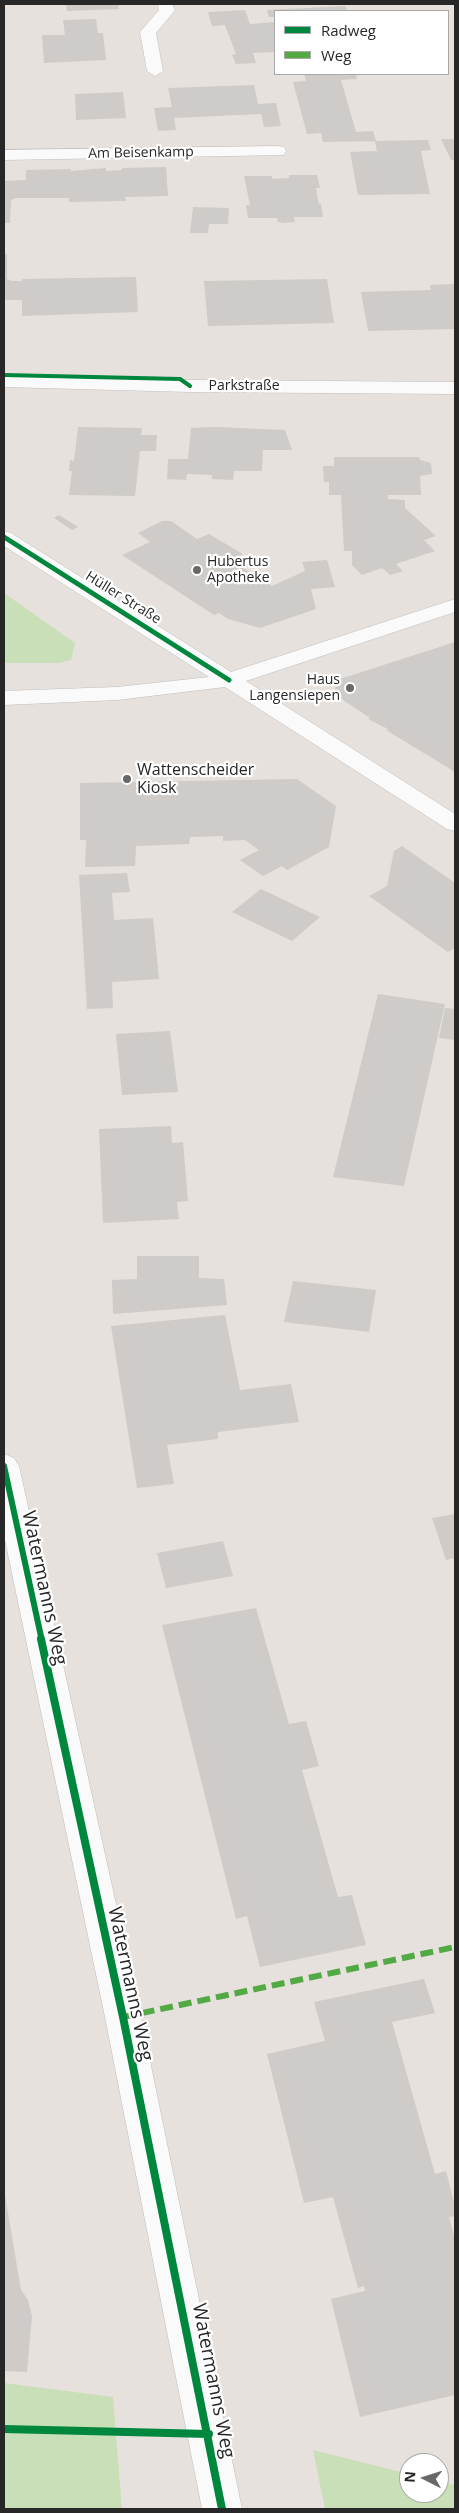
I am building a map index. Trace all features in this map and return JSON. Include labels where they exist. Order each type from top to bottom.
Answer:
[{"type":"street","points":[[155,71],[148,32],[167,10],[165,4]]},
{"type":"street","name":"Am Beisenkamp","points":[[4,155],[278,151]]},
{"type":"street","name":"Parkstraße","points":[[4,382],[190,386],[455,388]]},
{"type":"street","name":"Hüller Straße","points":[[4,538],[455,824]]},
{"type":"street","points":[[4,698],[70,698],[193,686],[229,680],[455,604]]},
{"type":"street","name":"Watermanns Weg","points":[[4,1466],[125,2027],[209,2434],[222,2509]]},
{"type":"green space","points":[[4,593],[75,643],[71,660],[58,663],[4,663]]},
{"type":"green space","points":[[4,2383],[113,2397],[122,2509],[4,2509]]},
{"type":"green space","points":[[313,2450],[399,2472],[399,2503],[449,2503],[449,2484],[455,2485],[455,2509],[325,2509]]},
{"type":"building","points":[[66,4],[118,4],[119,9],[67,11]]},
{"type":"building","points":[[345,6],[347,10],[274,10],[274,17],[269,17],[267,10]]},
{"type":"building","points":[[245,10],[250,24],[274,22],[274,52],[253,53],[256,63],[236,64],[232,55],[236,54],[225,25],[212,26],[208,12]]},
{"type":"building","points":[[96,19],[98,33],[103,33],[106,60],[44,63],[42,35],[65,35],[63,20]]},
{"type":"building","points":[[304,75],[356,75],[357,79],[341,80],[356,132],[373,131],[376,141],[323,142],[321,133],[307,134],[293,82],[306,81]]},
{"type":"building","points":[[254,85],[258,104],[276,103],[281,126],[264,127],[261,114],[174,118],[176,130],[158,131],[154,108],[172,107],[168,88]]},
{"type":"building","points":[[123,92],[126,118],[76,120],[75,94]]},
{"type":"building","points":[[441,139],[455,139],[455,160],[451,160]]},
{"type":"building","points":[[428,140],[431,150],[421,151],[430,194],[358,195],[350,152],[377,151],[375,141]]},
{"type":"building","points":[[166,167],[168,196],[125,197],[126,201],[69,202],[69,198],[16,198],[11,200],[10,223],[4,223],[4,181],[26,180],[26,170],[71,169],[71,171],[106,168],[106,171],[122,170],[122,168]]},
{"type":"building","points":[[289,175],[317,175],[320,188],[316,188],[317,195],[323,217],[294,217],[295,222],[283,223],[278,222],[277,218],[248,218],[246,205],[250,205],[244,176],[272,176],[272,179],[289,178]]},
{"type":"building","points":[[193,207],[229,208],[228,224],[209,224],[208,233],[190,233]]},
{"type":"building","points":[[7,254],[7,279],[12,281],[22,281],[22,279],[136,277],[138,312],[22,316],[22,300],[4,300],[4,255]]},
{"type":"building","points":[[327,279],[334,323],[208,326],[204,281]]},
{"type":"building","points":[[455,284],[455,329],[368,331],[361,292],[431,290],[430,285]]},
{"type":"building","points":[[78,427],[142,428],[141,435],[157,435],[156,451],[140,451],[135,496],[69,495],[72,471],[69,471],[70,460],[74,461]]},
{"type":"building","points":[[216,427],[285,430],[292,450],[263,450],[262,471],[234,471],[233,480],[212,479],[212,475],[187,474],[186,480],[167,479],[168,459],[188,459],[191,428]]},
{"type":"building","points":[[334,457],[419,457],[420,460],[431,463],[432,474],[420,476],[421,495],[388,495],[388,499],[405,500],[405,508],[436,536],[424,540],[435,551],[396,564],[403,571],[390,575],[382,568],[362,575],[352,565],[352,551],[344,551],[341,495],[329,495],[329,482],[324,482],[323,466],[334,466]]},
{"type":"building","points":[[59,515],[78,527],[72,530],[54,518]]},
{"type":"building","points":[[162,521],[171,521],[197,539],[209,534],[243,554],[231,560],[272,586],[305,571],[302,562],[327,560],[335,587],[311,589],[316,609],[260,628],[228,619],[219,613],[214,615],[122,555],[150,542],[138,533]]},
{"type":"building","points":[[455,642],[455,772],[386,730],[388,729],[368,719],[370,718],[334,694],[337,680]]},
{"type":"building","points":[[297,779],[336,806],[329,847],[287,870],[282,866],[263,876],[240,860],[259,850],[245,840],[223,841],[223,836],[190,837],[189,844],[136,846],[135,866],[85,867],[86,840],[80,840],[80,783]]},
{"type":"building","points":[[402,846],[455,883],[455,948],[448,952],[369,896],[387,886],[394,851]]},
{"type":"building","points":[[127,873],[130,892],[112,893],[114,920],[153,918],[159,979],[112,982],[113,1008],[87,1009],[79,875]]},
{"type":"building","points":[[261,889],[320,917],[292,941],[232,912]]},
{"type":"building","points":[[378,994],[445,1004],[404,1186],[333,1177]]},
{"type":"building","points":[[445,1008],[455,1009],[455,1040],[439,1038]]},
{"type":"building","points":[[170,1031],[178,1092],[122,1095],[116,1034]]},
{"type":"building","points":[[171,1126],[172,1143],[183,1142],[188,1201],[177,1202],[179,1219],[103,1223],[99,1129]]},
{"type":"building","points":[[137,1256],[199,1256],[199,1278],[224,1279],[227,1305],[113,1314],[112,1280],[137,1279]]},
{"type":"building","points":[[293,1281],[376,1290],[369,1332],[284,1322]]},
{"type":"building","points":[[225,1315],[240,1390],[291,1384],[299,1422],[218,1432],[218,1439],[167,1445],[174,1484],[137,1488],[111,1326]]},
{"type":"building","points":[[455,1514],[455,1558],[446,1560],[432,1518]]},
{"type":"building","points":[[223,1541],[233,1576],[166,1588],[157,1553]]},
{"type":"building","points":[[256,1608],[289,1724],[306,1721],[319,1766],[302,1770],[338,1897],[352,1895],[366,1945],[260,1967],[247,1916],[236,1919],[162,1625]]},
{"type":"building","points":[[424,1979],[435,2013],[392,2022],[435,2174],[446,2171],[455,2206],[455,2216],[449,2217],[455,2239],[455,2395],[360,2417],[331,2299],[365,2291],[364,2286],[358,2288],[333,2197],[304,2203],[267,2054],[325,2041],[314,2002]]},
{"type":"building","points":[[5,2195],[21,2290],[28,2300],[32,2316],[27,2372],[4,2371]]},
{"type":"marked path","points":[[123,2017],[455,1947]]},
{"type":"cycle path","points":[[4,375],[180,379],[190,386]]},
{"type":"cycle path","points":[[4,537],[229,680]]},
{"type":"cycle path","points":[[4,1466],[123,2017],[222,2509]]},
{"type":"cycle path","points":[[4,2429],[209,2434]]},
{"type":"place","name":"Hubertus Apotheke","points":[[197,570]]},
{"type":"place","name":"Haus Langensiepen","points":[[350,688]]},
{"type":"place","name":"Wattenscheider Kiosk","points":[[127,779]]}]
